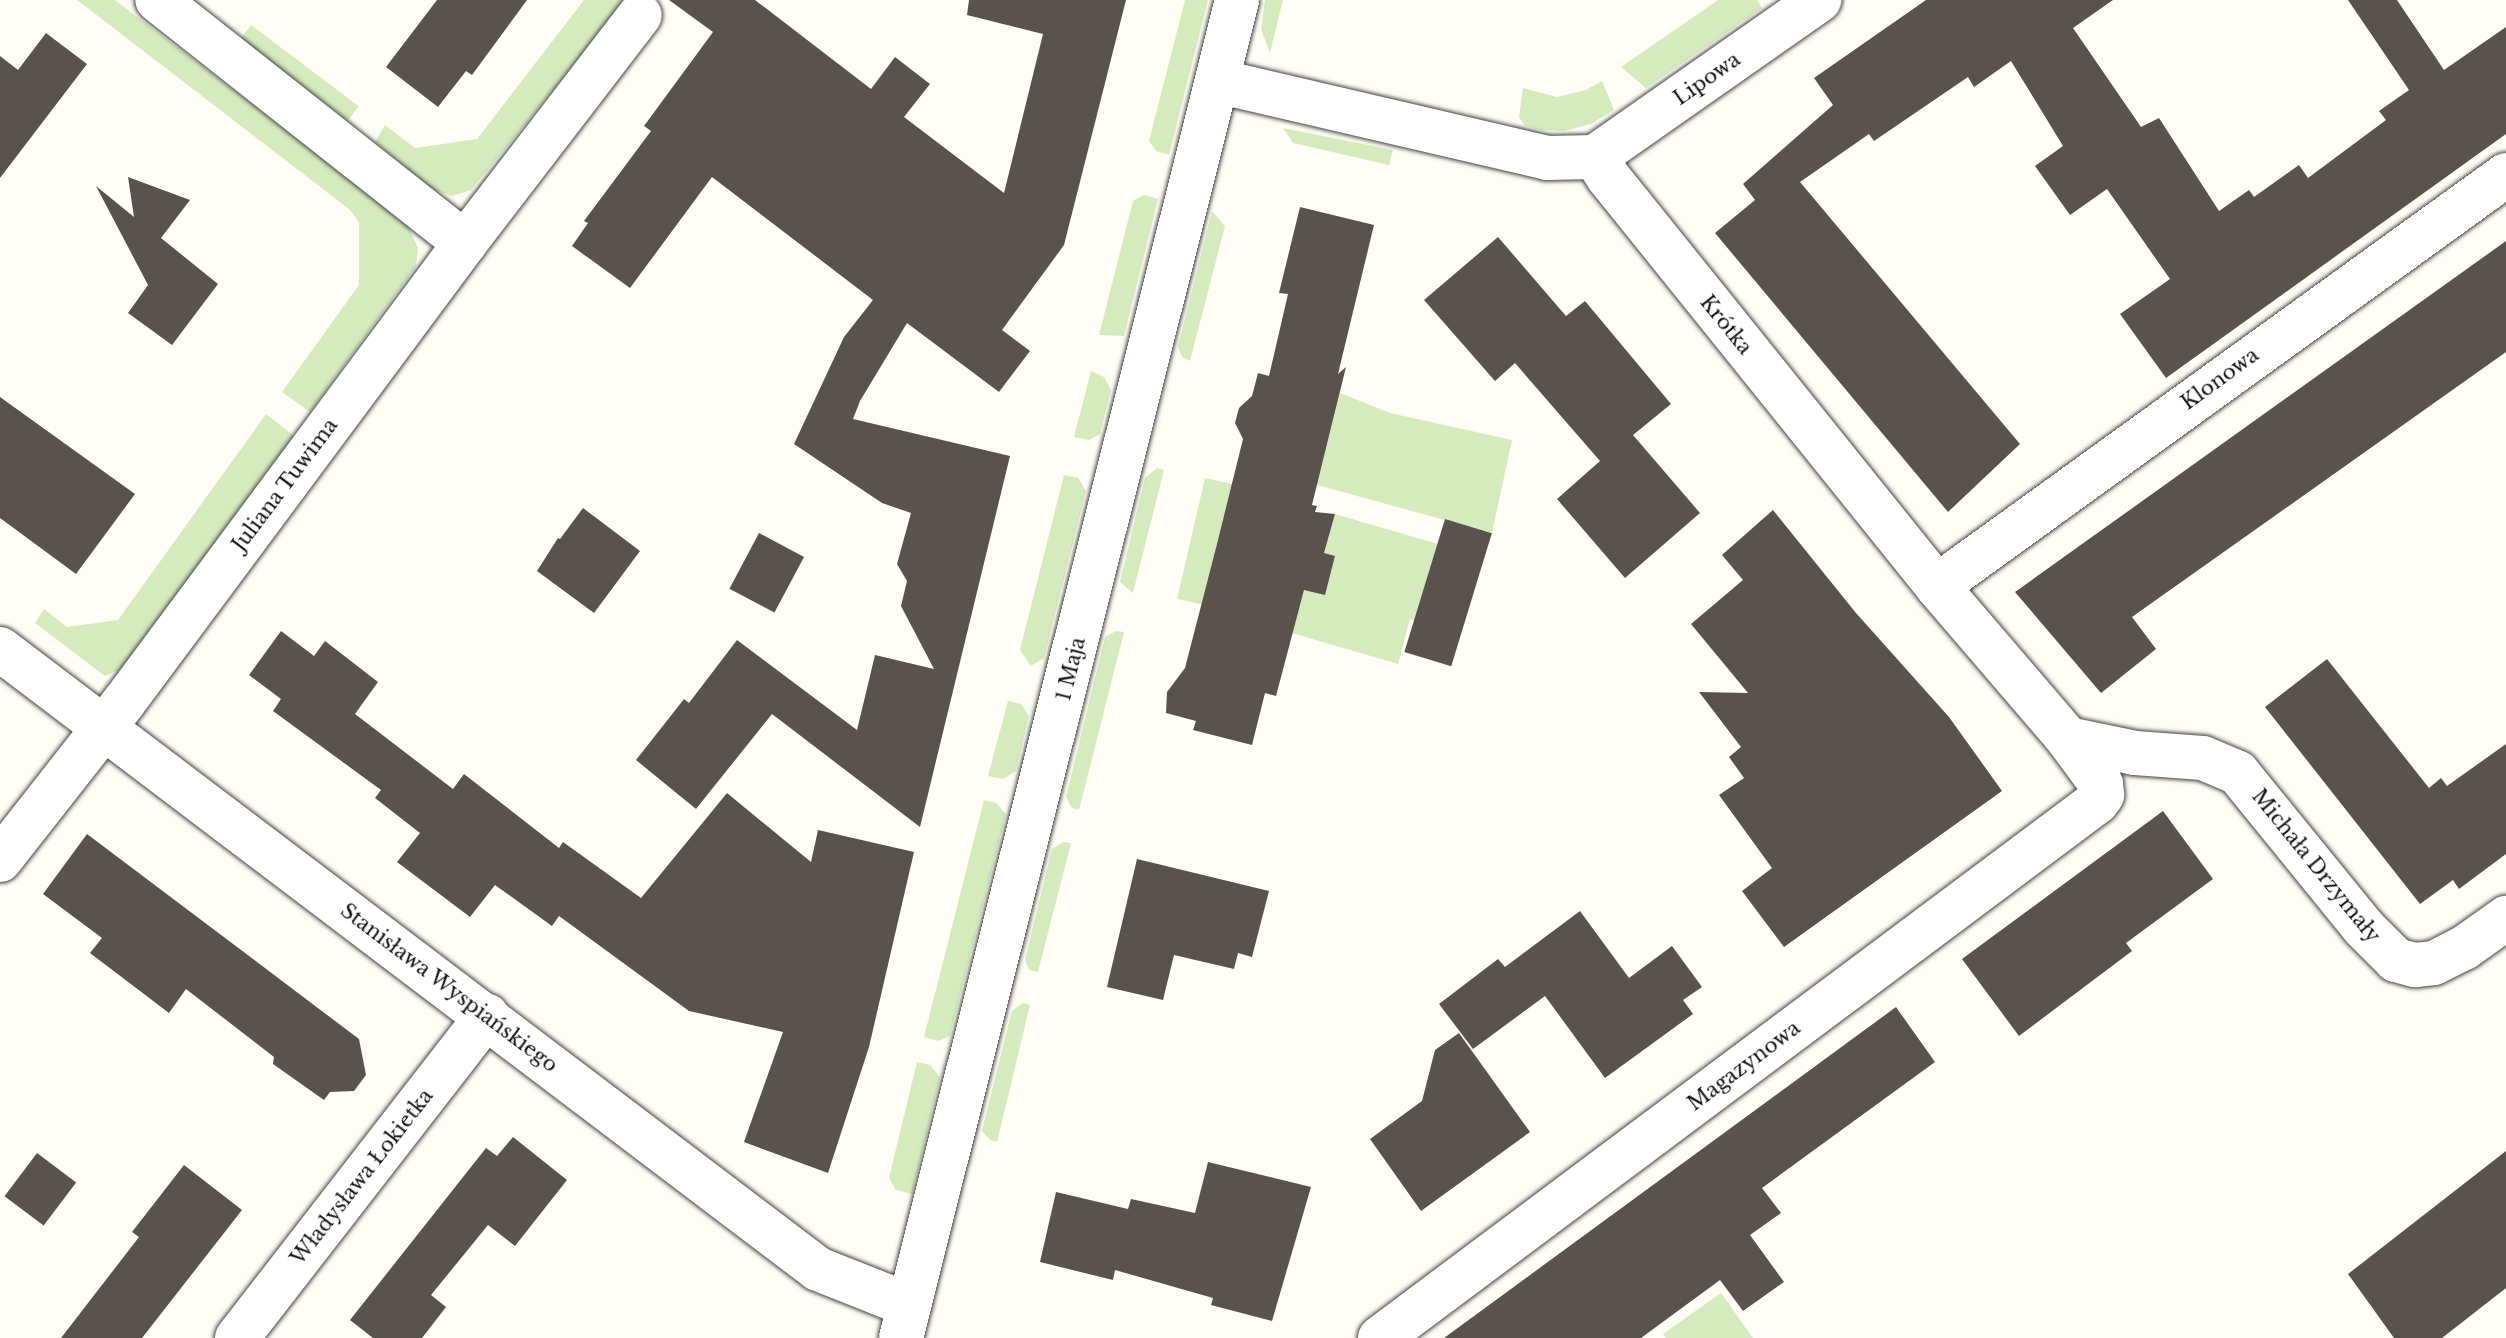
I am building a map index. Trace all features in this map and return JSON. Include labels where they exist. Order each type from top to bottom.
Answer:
[{"type":"street","points":[[157,0],[465,243]]},
{"type":"street","name":"1 Maja","points":[[905,1322],[1237,0]]},
{"type":"street","name":"Lipowa","points":[[1595,157],[1819,0]]},
{"type":"street","name":"Juliana Tuwima","points":[[0,860],[104,727],[465,243],[640,15]]},
{"type":"street","points":[[1217,81],[1547,158],[1595,157]]},
{"type":"street","name":"Krótka","points":[[1595,157],[1937,586],[2068,739],[2102,791]]},
{"type":"street","name":"Klonowa","points":[[1937,586],[2506,175]]},
{"type":"street","name":"Stanisława Wyspiańskiego","points":[[0,649],[818,1269],[905,1322]]},
{"type":"street","name":"Michała Drzymały","points":[[2068,739],[2135,753],[2203,758],[2238,773],[2363,927],[2396,960],[2415,965],[2434,963],[2464,948],[2506,918]]},
{"type":"street","name":"Magazynowa","points":[[1380,1338],[2097,802],[2102,791]]},
{"type":"street","name":"Władysława Łokietka","points":[[237,1338],[487,1016]]},
{"type":"green space","points":[[77,0],[115,0],[390,209],[409,228],[418,248],[416,266],[310,412],[282,392],[359,285],[359,222],[349,209]]},
{"type":"green space","points":[[584,0],[627,0],[471,190],[452,196],[432,189],[375,142],[385,125],[415,148],[477,139]]},
{"type":"green space","points":[[1185,0],[1208,0],[1169,155],[1156,151],[1149,141]]},
{"type":"green space","points":[[1265,0],[1283,0],[1270,53],[1261,29]]},
{"type":"green space","points":[[1718,0],[1757,0],[1762,8],[1646,88],[1621,67]]},
{"type":"green space","points":[[251,25],[359,106],[348,121],[240,39]]},
{"type":"green space","points":[[1602,81],[1614,110],[1591,124],[1564,131],[1541,130],[1525,126],[1519,117],[1523,88],[1557,97],[1586,90]]},
{"type":"green space","points":[[1283,128],[1393,150],[1389,165],[1293,143]]},
{"type":"green space","points":[[1144,195],[1158,199],[1124,336],[1099,335],[1133,201]]},
{"type":"green space","points":[[1212,211],[1225,226],[1190,361],[1182,357],[1178,347]]},
{"type":"green space","points":[[1091,371],[1104,377],[1111,390],[1100,434],[1089,440],[1074,437]]},
{"type":"green space","points":[[1340,393],[1390,413],[1512,440],[1492,533],[1317,485]]},
{"type":"green space","points":[[266,414],[294,436],[126,667],[105,676],[35,623],[44,609],[67,627],[118,620]]},
{"type":"green space","points":[[1157,468],[1164,470],[1133,593],[1120,582],[1145,478]]},
{"type":"green space","points":[[1064,475],[1078,478],[1086,491],[1044,658],[1031,666],[1020,650]]},
{"type":"green space","points":[[1205,478],[1232,484],[1204,605],[1177,599]]},
{"type":"green space","points":[[1335,514],[1438,544],[1431,571],[1436,574],[1424,623],[1410,619],[1398,664],[1292,633],[1304,590],[1335,557],[1324,553]]},
{"type":"green space","points":[[1116,631],[1124,632],[1079,810],[1072,808],[1066,797],[1105,637]]},
{"type":"green space","points":[[1008,701],[1021,704],[1029,716],[1016,771],[1003,779],[988,776]]},
{"type":"green space","points":[[984,800],[996,803],[1006,814],[950,1036],[938,1041],[924,1037]]},
{"type":"green space","points":[[1063,842],[1071,843],[1038,972],[1029,970],[1025,960],[1052,849]]},
{"type":"green space","points":[[1023,1003],[1030,1005],[997,1142],[990,1140],[982,1131],[1012,1011]]},
{"type":"green space","points":[[917,1062],[930,1065],[940,1077],[912,1194],[896,1190],[889,1178]]},
{"type":"green space","points":[[1721,1293],[1753,1338],[1666,1338],[1663,1334]]},
{"type":"building","points":[[437,0],[527,0],[472,75],[466,71],[438,107],[386,67]]},
{"type":"building","points":[[669,0],[755,0],[871,89],[895,57],[930,84],[904,117],[1004,193],[1043,34],[967,15],[969,0],[1126,0],[1064,245],[1002,330],[1030,351],[999,392],[907,323],[860,401],[853,419],[1010,456],[920,827],[772,714],[696,809],[636,760],[684,699],[689,703],[737,640],[857,730],[875,655],[934,669],[901,606],[907,581],[897,564],[911,513],[882,503],[794,444],[844,337],[873,300],[712,177],[630,288],[572,246],[588,223],[584,221],[651,131],[644,126],[713,32]]},
{"type":"building","points":[[1926,0],[2113,0],[2073,28],[2141,127],[2159,118],[2219,211],[2249,190],[2254,197],[2299,165],[2308,178],[2386,120],[2379,111],[2409,90],[2348,0],[2397,0],[2444,70],[2506,27],[2506,134],[2166,378],[2120,314],[2170,279],[2107,189],[2070,215],[2035,166],[2063,146],[2011,61],[1974,87],[1968,77],[1874,141],[1869,134],[1800,182],[2020,444],[1948,512],[1715,233],[1755,200],[1743,184],[1833,105],[1814,78]]},
{"type":"building","points":[[46,33],[87,64],[0,178],[0,56],[18,70]]},
{"type":"building","points":[[128,177],[190,200],[161,238],[218,284],[172,345],[128,313],[148,285],[96,186],[134,217]]},
{"type":"building","points":[[1300,207],[1374,225],[1338,374],[1346,367],[1312,505],[1317,506],[1315,512],[1335,514],[1324,553],[1335,556],[1325,595],[1304,590],[1276,696],[1265,693],[1252,745],[1193,730],[1196,721],[1166,713],[1167,692],[1185,668],[1217,544],[1243,439],[1235,423],[1239,408],[1252,396],[1258,373],[1269,376],[1288,294],[1279,293]]},
{"type":"building","points":[[1498,237],[1566,316],[1585,301],[1671,404],[1633,435],[1700,513],[1625,578],[1557,499],[1600,461],[1515,363],[1495,381],[1424,300]]},
{"type":"building","points":[[2506,241],[2506,352],[2132,617],[2156,649],[2101,693],[2015,592]]},
{"type":"building","points":[[0,397],[135,494],[76,574],[0,518]]},
{"type":"building","points":[[583,508],[640,551],[594,613],[537,571],[558,538]]},
{"type":"building","points":[[1773,510],[1856,613],[1949,717],[2002,791],[1784,947],[1742,891],[1772,868],[1719,795],[1744,778],[1729,757],[1741,747],[1699,692],[1748,693],[1691,624],[1743,580],[1722,555]]},
{"type":"building","points":[[1445,519],[1492,533],[1451,666],[1404,652]]},
{"type":"building","points":[[759,533],[804,557],[774,613],[729,589]]},
{"type":"building","points":[[281,631],[314,656],[325,641],[378,682],[355,714],[453,789],[464,774],[559,848],[563,842],[641,898],[727,793],[811,862],[818,830],[914,852],[869,1047],[828,1173],[744,1142],[783,1032],[689,1011],[559,916],[552,926],[495,885],[470,917],[397,862],[420,833],[375,798],[381,790],[273,711],[281,699],[249,675]]},
{"type":"building","points":[[2327,659],[2429,788],[2441,778],[2447,786],[2506,744],[2506,854],[2459,889],[2453,880],[2420,904],[2265,707]]},
{"type":"building","points":[[2163,811],[2213,879],[2126,943],[2132,951],[2019,1036],[1962,959]]},
{"type":"building","points":[[87,834],[359,1039],[366,1075],[354,1091],[330,1092],[324,1100],[273,1064],[274,1057],[186,989],[169,1013],[90,953],[102,938],[43,894]]},
{"type":"building","points":[[1137,859],[1269,891],[1252,957],[1238,953],[1234,969],[1174,955],[1163,1000],[1107,987]]},
{"type":"building","points":[[1580,911],[1629,978],[1672,946],[1702,987],[1683,1000],[1693,1014],[1605,1078],[1545,996],[1473,1049],[1439,1004],[1498,959],[1505,967]]},
{"type":"building","points":[[1896,1007],[1935,1062],[1762,1188],[1781,1213],[1750,1235],[1784,1282],[1743,1311],[1720,1280],[1641,1338],[1444,1338]]},
{"type":"building","points":[[1459,1033],[1530,1132],[1421,1211],[1370,1139],[1422,1101],[1435,1050]]},
{"type":"building","points":[[513,1137],[567,1180],[515,1246],[488,1225],[431,1295],[446,1307],[422,1338],[373,1338],[350,1320],[486,1148],[497,1156]]},
{"type":"building","points":[[2506,1151],[2506,1288],[2442,1338],[2394,1338],[2348,1274]]},
{"type":"building","points":[[37,1153],[76,1182],[44,1226],[5,1196]]},
{"type":"building","points":[[1208,1162],[1311,1187],[1272,1321],[1211,1305],[1213,1298],[1115,1270],[1113,1280],[1040,1262],[1056,1192],[1128,1209],[1131,1199],[1195,1213]]},
{"type":"building","points":[[184,1165],[242,1210],[142,1338],[61,1338],[139,1237],[132,1232]]}]
